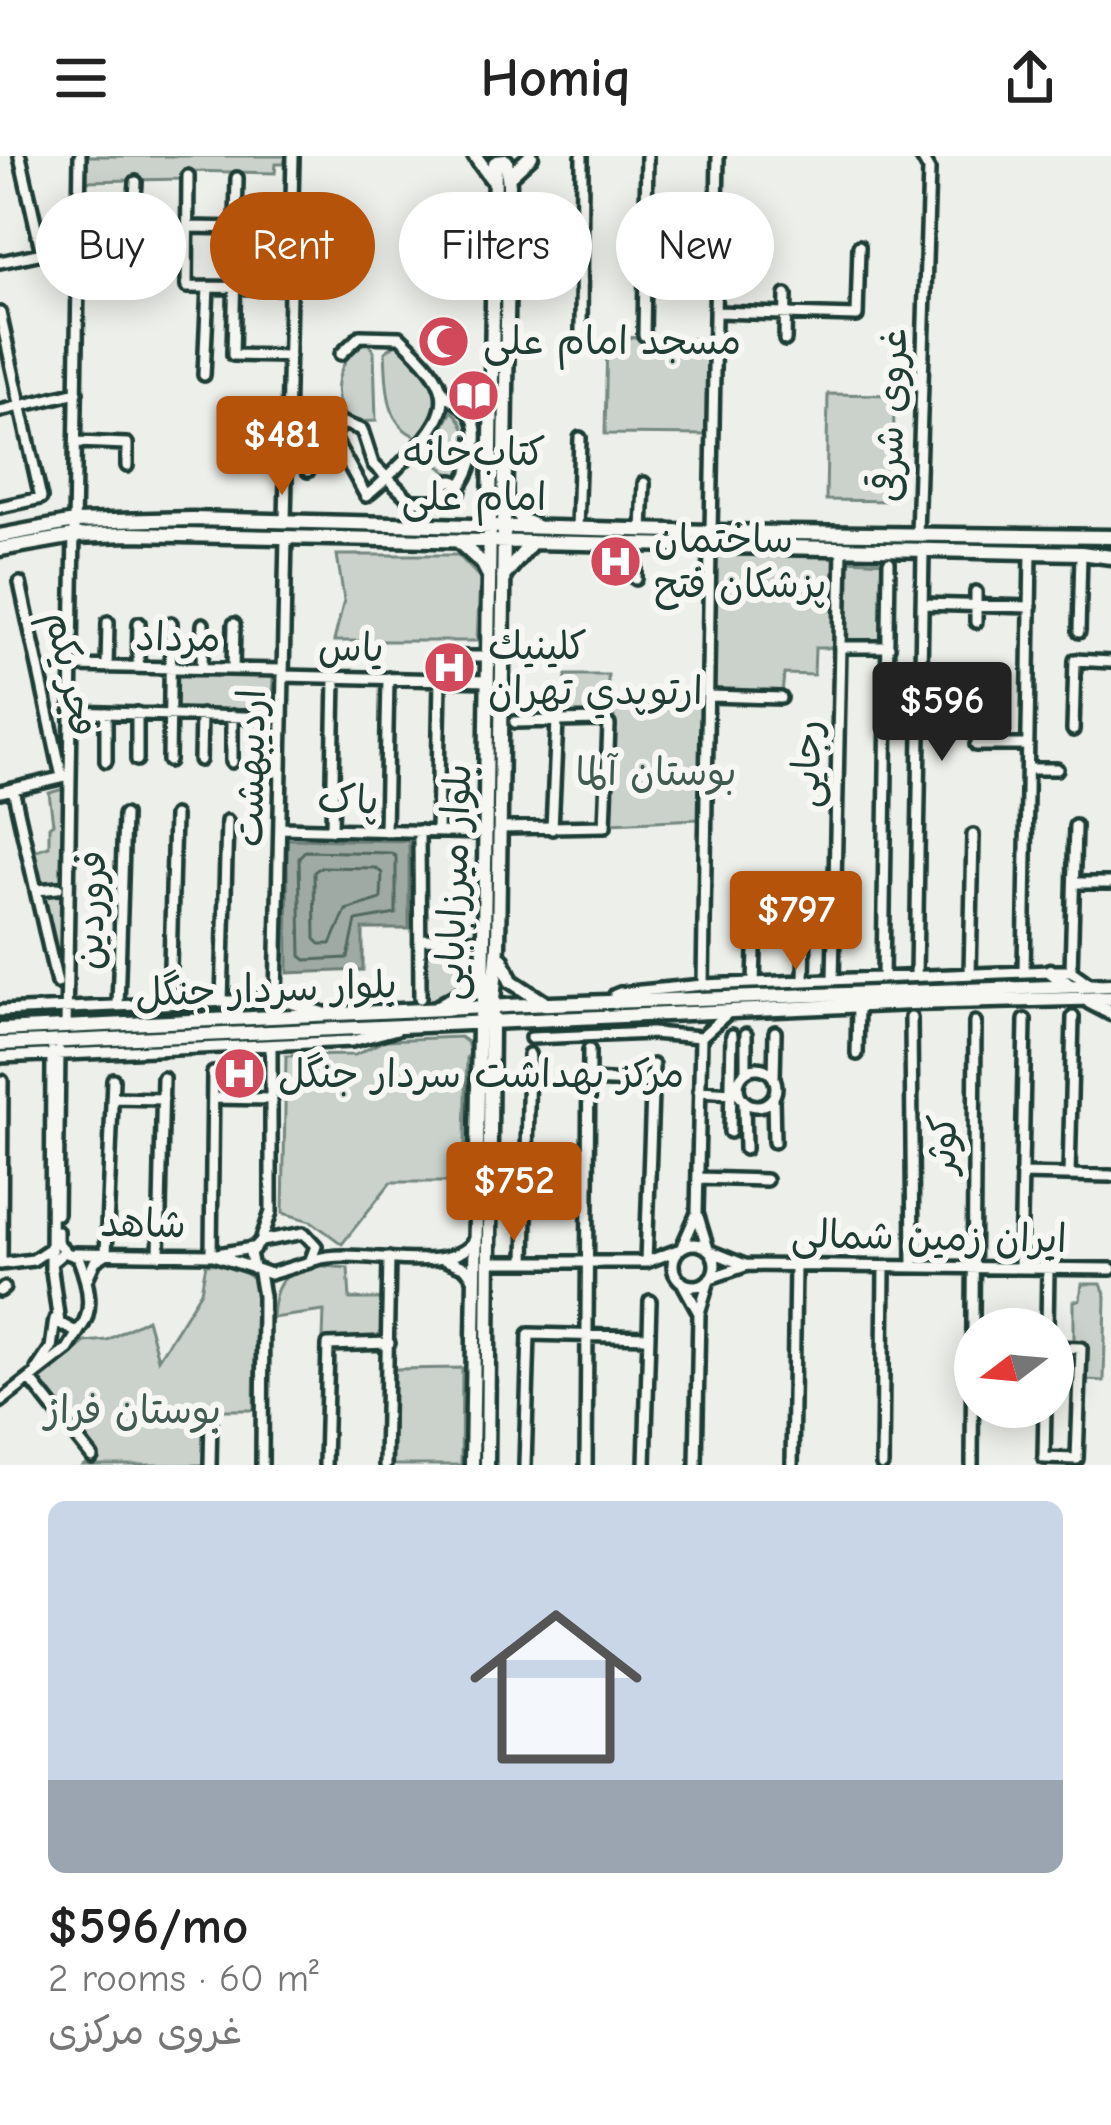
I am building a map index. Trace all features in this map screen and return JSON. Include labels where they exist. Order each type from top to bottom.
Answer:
[{"type":"main road","points":[[476,156],[494,183]]},
{"type":"main road","points":[[495,162],[506,161],[509,176],[531,158]]},
{"type":"main road","name":"بلوار میرزابابایی","points":[[489,1007],[482,956],[494,831],[495,162]]},
{"type":"main road","name":"بلوار میرزابابایی","points":[[497,499],[509,176]]},
{"type":"main road","points":[[0,536],[192,518],[456,534],[497,499],[535,535]]},
{"type":"main road","points":[[0,549],[74,529],[286,537],[535,535],[635,546],[917,534],[1111,537]]},
{"type":"main road","points":[[456,534],[496,578],[535,535],[577,529],[642,530],[842,549],[1111,557]]},
{"type":"main road","name":"بلوار میرزابابایی","points":[[472,1465],[475,1240],[485,1023],[498,946],[489,681],[496,578]]},
{"type":"main road","points":[[498,946],[512,981],[550,1004]]},
{"type":"main road","points":[[423,1005],[457,998],[482,956]]},
{"type":"main road","points":[[1050,971],[1071,979]]},
{"type":"main road","points":[[1111,972],[1088,993],[1111,1013]]},
{"type":"main road","name":"بلوار سردار جنگل","points":[[0,1030],[58,1044],[423,1005],[615,1004],[1071,979],[1088,993]]},
{"type":"main road","name":"بلوار سردار جنگل","points":[[1088,993],[1111,985]]},
{"type":"main road","name":"بلوار سردار جنگل","points":[[0,1044],[1088,993],[1111,998]]},
{"type":"main road","name":"بلوار میرزابابایی","points":[[485,1023],[490,1262],[487,1465]]},
{"type":"street","points":[[20,156],[36,230]]},
{"type":"street","points":[[80,156],[80,192]]},
{"type":"street","points":[[293,156],[293,192]]},
{"type":"street","points":[[581,334],[582,156]]},
{"type":"street","points":[[644,334],[647,156]]},
{"type":"street","points":[[703,985],[718,156]]},
{"type":"street","name":"غروی شرقی","points":[[917,534],[929,170],[921,156]]},
{"type":"street","points":[[188,176],[187,287],[208,287],[204,375]]},
{"type":"street","points":[[237,178],[237,192]]},
{"type":"street","points":[[135,192],[136,182]]},
{"type":"street","points":[[188,227],[210,227]]},
{"type":"street","points":[[716,312],[857,316],[859,246]]},
{"type":"street","points":[[0,262],[36,254]]},
{"type":"street","points":[[784,340],[786,295]]},
{"type":"street","points":[[79,300],[65,1009],[58,1044],[51,1269],[62,1327],[80,1329]]},
{"type":"street","points":[[234,300],[232,355],[289,356]]},
{"type":"street","points":[[285,522],[290,300]]},
{"type":"street","points":[[0,313],[41,498],[0,507]]},
{"type":"street","points":[[287,438],[304,438],[321,429],[334,434],[366,496],[439,424],[442,396],[436,375],[400,337],[360,336],[340,354]]},
{"type":"street","points":[[0,411],[77,392]]},
{"type":"street","points":[[334,434],[343,423],[362,430],[373,464],[411,501],[457,496],[474,461],[474,424],[466,408],[442,396]]},
{"type":"street","points":[[304,438],[297,450],[308,471]]},
{"type":"street","points":[[577,529],[580,438]]},
{"type":"street","points":[[76,442],[127,444],[127,466]]},
{"type":"street","points":[[642,530],[644,483]]},
{"type":"street","name":"اردیبهشت","points":[[276,999],[286,537]]},
{"type":"street","points":[[635,546],[636,579]]},
{"type":"street","name":"رجایی","points":[[833,980],[842,549]]},
{"type":"street","points":[[916,976],[923,550]]},
{"type":"street","points":[[1024,972],[1031,552]]},
{"type":"street","points":[[1079,632],[1081,553]]},
{"type":"street","points":[[883,978],[890,562]]},
{"type":"street","name":"فجر یکم","points":[[20,583],[66,776]]},
{"type":"street","points":[[976,592],[976,622]]},
{"type":"street","points":[[922,604],[1030,607]]},
{"type":"street","points":[[107,667],[108,622]]},
{"type":"street","points":[[138,667],[139,623]]},
{"type":"street","points":[[170,760],[171,623]]},
{"type":"street","points":[[202,668],[203,624]]},
{"type":"street","points":[[233,669],[234,624]]},
{"type":"street","points":[[840,646],[889,647]]},
{"type":"street","points":[[442,657],[489,657]]},
{"type":"street","points":[[1073,730],[1075,660],[1111,662]]},
{"type":"street","name":"مرداد","points":[[72,666],[283,673]]},
{"type":"street","name":"یاس","points":[[283,673],[489,681]]},
{"type":"street","points":[[332,830],[335,677]]},
{"type":"street","points":[[385,831],[388,679]]},
{"type":"street","points":[[437,832],[440,680]]},
{"type":"street","points":[[44,694],[71,689]]},
{"type":"street","points":[[709,695],[781,698]]},
{"type":"street","points":[[71,712],[282,718]]},
{"type":"street","points":[[106,712],[106,760]]},
{"type":"street","points":[[137,713],[137,760]]},
{"type":"street","points":[[200,760],[201,716]]},
{"type":"street","points":[[232,716],[232,762]]},
{"type":"street","name":"پاک","points":[[280,828],[437,832],[605,826],[609,725],[601,720],[557,721]]},
{"type":"street","points":[[515,722],[557,721],[552,829]]},
{"type":"street","points":[[976,745],[1028,745]]},
{"type":"street","points":[[1028,769],[1057,769]]},
{"type":"street","points":[[57,982],[37,890],[4,789],[66,776]]},
{"type":"street","name":"فروردین","points":[[118,1006],[124,815]]},
{"type":"street","points":[[169,1004],[174,815]]},
{"type":"street","points":[[222,1002],[227,821]]},
{"type":"street","points":[[1071,979],[1075,826]]},
{"type":"street","points":[[419,831],[423,1005]]},
{"type":"street","points":[[970,974],[974,835]]},
{"type":"street","points":[[1074,883],[1111,883]]},
{"type":"street","points":[[37,890],[58,888]]},
{"type":"street","points":[[754,983],[756,920]]},
{"type":"street","points":[[804,981],[806,927]]},
{"type":"street","points":[[420,939],[479,940]]},
{"type":"street","points":[[615,1004],[615,994],[703,985],[1050,971]]},
{"type":"street","points":[[0,1011],[276,999],[326,1014]]},
{"type":"street","points":[[857,1054],[858,1006]]},
{"type":"street","points":[[696,1465],[699,1313],[715,1262],[697,1214],[701,1037],[729,1012]]},
{"type":"street","points":[[1069,1175],[1073,1017]]},
{"type":"street","points":[[911,1018],[913,1267]]},
{"type":"street","points":[[1020,1268],[1025,1020]]},
{"type":"street","name":"کوثر","points":[[972,1465],[975,1022]]},
{"type":"street","points":[[0,1057],[58,1044],[352,1041],[402,1028]]},
{"type":"street","points":[[774,1142],[775,1032]]},
{"type":"street","points":[[531,1038],[652,1033],[701,1037]]},
{"type":"street","points":[[730,1132],[739,1081],[746,1071],[746,1034]]},
{"type":"street","points":[[732,1035],[745,1149]]},
{"type":"street","points":[[0,1402],[68,1349],[89,1315],[86,1281],[70,1253],[57,1242],[58,1044]]},
{"type":"street","points":[[262,1465],[262,1296],[249,1257],[271,1212],[272,1045]]},
{"type":"street","points":[[586,1465],[590,1050]]},
{"type":"street","points":[[525,1262],[529,1054]]},
{"type":"street","points":[[646,1262],[652,1065]]},
{"type":"street","points":[[746,1071],[765,1070],[774,1078]]},
{"type":"street","points":[[211,1255],[212,1073]]},
{"type":"street","points":[[86,1281],[95,1261],[106,1254],[112,1078]]},
{"type":"street","points":[[159,1255],[163,1078]]},
{"type":"street","points":[[589,1080],[652,1083]]},
{"type":"street","points":[[2,1081],[0,1264],[33,1260],[51,1248]]},
{"type":"street","points":[[699,1091],[738,1096],[756,1106],[773,1098]]},
{"type":"street","points":[[112,1097],[163,1099]]},
{"type":"street","points":[[213,1098],[272,1099]]},
{"type":"street","points":[[1021,1174],[1111,1176]]},
{"type":"street","points":[[698,1178],[766,1180]]},
{"type":"street","points":[[271,1212],[281,1235]]},
{"type":"street","points":[[697,1214],[673,1267],[699,1313]]},
{"type":"street","points":[[304,1233],[314,1236],[334,1256]]},
{"type":"street","points":[[304,1233],[316,1246],[310,1262]]},
{"type":"street","name":"شاهد","points":[[70,1253],[211,1255],[304,1233]]},
{"type":"street","points":[[256,1270],[276,1272],[334,1256],[443,1259],[465,1252],[475,1240]]},
{"type":"street","points":[[490,1262],[646,1262],[698,1244],[709,1250]]},
{"type":"street","name":"ایران زمین شمالی","points":[[709,1250],[746,1265],[1111,1269]]},
{"type":"street","points":[[51,1269],[54,1258],[70,1253]]},
{"type":"street","name":"شاهد","points":[[211,1255],[256,1270]]},
{"type":"street","points":[[385,1465],[389,1258]]},
{"type":"street","points":[[443,1259],[466,1268],[474,1280]]},
{"type":"street","points":[[33,1260],[52,1284]]},
{"type":"street","points":[[646,1262],[696,1286],[710,1279]]},
{"type":"street","name":"ایران زمین شمالی","points":[[710,1279],[746,1265]]},
{"type":"street","points":[[793,1465],[795,1266]]},
{"type":"street","points":[[882,1465],[884,1267]]},
{"type":"street","points":[[1047,1308],[1048,1269]]},
{"type":"street","points":[[262,1296],[276,1272]]},
{"type":"street","points":[[645,1465],[650,1300]]},
{"type":"street","points":[[30,1379],[50,1348],[56,1309]]},
{"type":"street","points":[[525,1465],[529,1334],[649,1337]]},
{"type":"street","points":[[325,1465],[328,1345],[389,1343]]},
{"type":"street","points":[[1045,1428],[1044,1458],[1077,1460],[1081,1348],[1074,1348]]},
{"type":"street","points":[[30,1379],[92,1457]]},
{"type":"street","points":[[210,1465],[211,1415]]},
{"type":"green space","points":[[85,156],[286,156],[284,164],[276,164],[275,173],[183,171],[182,179],[85,181]]},
{"type":"green space","points":[[607,337],[707,339],[707,435],[605,434]]},
{"type":"green space","points":[[364,342],[374,352],[376,421],[350,422],[337,390],[342,368]]},
{"type":"green space","points":[[397,343],[435,385],[435,423],[423,438],[401,426],[390,404],[385,352]]},
{"type":"green space","points":[[828,394],[894,395],[893,501],[826,500]]},
{"type":"green space","points":[[452,411],[463,426],[466,444],[464,463],[455,479],[432,460],[430,452]]},
{"type":"green space","points":[[337,555],[458,555],[480,578],[477,641],[334,641],[344,600]]},
{"type":"green space","points":[[716,555],[838,556],[836,648],[815,648],[814,675],[784,674],[782,695],[713,691]]},
{"type":"green space","points":[[845,560],[887,562],[886,645],[843,644]]},
{"type":"green space","points":[[176,674],[273,675],[272,714],[175,710]]},
{"type":"green space","name":"بوستان آلما","points":[[566,675],[608,675],[608,700],[703,700],[699,819],[610,823],[614,717],[564,715]]},
{"type":"green space","points":[[63,789],[58,968],[33,851],[49,846],[53,823],[49,793]]},
{"type":"green space","points":[[475,947],[472,967],[461,984],[426,1002],[428,948]]},
{"type":"green space","points":[[460,1037],[470,1053],[464,1182],[391,1182],[342,1244],[311,1221],[283,1213],[286,1056],[355,1055],[386,1040]]},
{"type":"green space","name":"بوستان فراز","points":[[236,1263],[256,1283],[254,1410],[207,1410],[205,1465],[84,1465],[98,1456],[41,1386],[41,1377],[85,1342],[107,1340],[147,1319],[158,1359],[201,1291],[206,1264]]},
{"type":"green space","points":[[313,1265],[348,1268],[350,1299],[382,1299],[385,1337],[323,1338],[324,1311],[272,1318],[281,1282]]},
{"type":"green space","points":[[1082,1284],[1101,1284],[1106,1296],[1104,1381],[1086,1380],[1087,1355],[1082,1344],[1074,1343],[1074,1301],[1080,1300]]},
{"type":"green space","points":[[462,1368],[461,1465],[393,1465],[394,1369]]},
{"type":"water","points":[[287,839],[409,841],[409,929],[363,929],[363,970],[288,973]]},
{"type":"place","name":"مسجد امام علی","points":[[444,341]]},
{"type":"place","name":"کتاب‌خانه امام علی","points":[[474,395]]},
{"type":"place","name":"ساختمان پزشکان فتح","points":[[615,561]]},
{"type":"place","name":"كلينيك ارتوپدي تهران","points":[[449,668]]},
{"type":"place","name":"مرکز بهداشت سردار جنگل","points":[[239,1074]]}]
